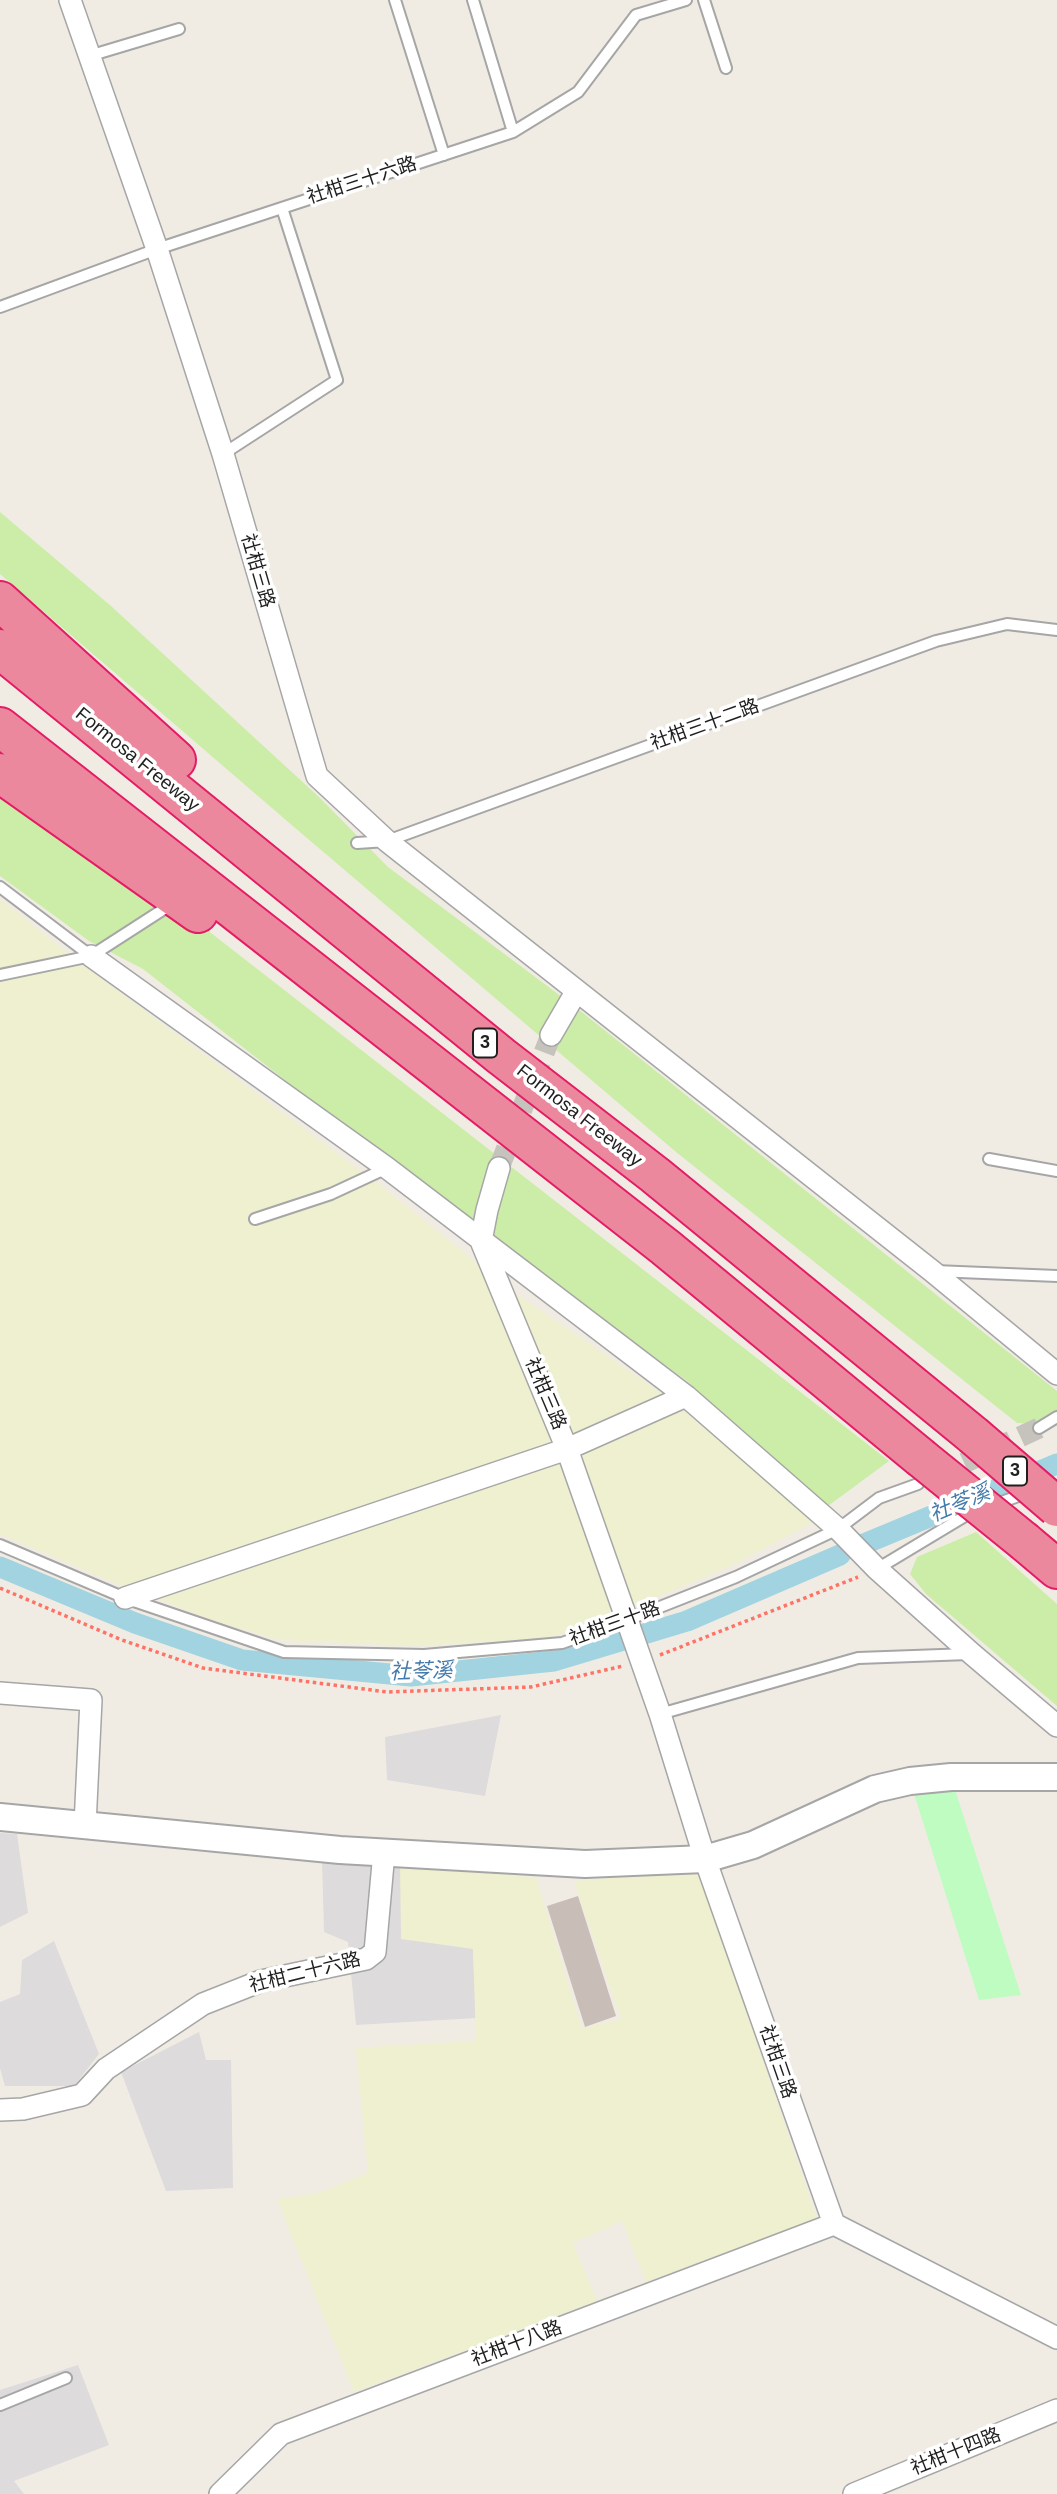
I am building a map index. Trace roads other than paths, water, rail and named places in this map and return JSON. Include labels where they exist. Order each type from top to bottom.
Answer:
[{"type":"highway","points":[[0,601],[501,1056]]},
{"type":"highway","name":"Formosa Freeway","points":[[0,649],[501,1056],[656,1175],[1051,1496]]},
{"type":"highway","points":[[0,727],[606,1202],[919,1470],[1025,1542],[1057,1570]]},
{"type":"highway","points":[[0,773],[606,1202]]},
{"type":"street","name":"社柑三路","points":[[69,0],[158,249],[223,454],[317,776],[387,841],[932,1270],[1057,1374]]},
{"type":"street","points":[[91,956],[387,1168],[686,1396],[838,1529],[877,1569],[972,1654],[1057,1726]]},
{"type":"street","points":[[551,1035],[576,992]]},
{"type":"street","points":[[481,1241],[499,1168]]},
{"type":"street","name":"社柑三路","points":[[481,1241],[568,1449],[660,1714],[705,1859],[834,2224]]},
{"type":"street","points":[[125,1598],[568,1449],[686,1396]]},
{"type":"street","points":[[0,1693],[91,1700],[85,1825]]},
{"type":"street","points":[[0,1817],[384,1852],[586,1864],[705,1859],[753,1845],[828,1809],[887,1787],[951,1777],[1057,1777]]},
{"type":"street","name":"社柑二十六路","points":[[0,2110],[23,2109],[82,2095],[106,2070],[203,2004],[261,1981],[366,1959],[375,1952],[384,1852]]},
{"type":"street","points":[[834,2224],[1057,2336]]},
{"type":"street","name":"社柑十八路","points":[[220,2494],[281,2434],[834,2224]]},
{"type":"street","name":"社柑十四路","points":[[854,2494],[1057,2410]]},
{"type":"lane","points":[[395,0],[444,155]]},
{"type":"lane","points":[[473,0],[513,132]]},
{"type":"lane","name":"社柑三十六路","points":[[0,307],[158,249],[513,132],[578,92],[636,15],[686,0]]},
{"type":"lane","points":[[704,0],[726,68]]},
{"type":"lane","points":[[89,57],[179,29]]},
{"type":"lane","points":[[223,454],[337,380],[282,208]]},
{"type":"lane","name":"社柑三十二路","points":[[357,843],[387,841],[936,641],[1007,624],[1057,630]]},
{"type":"lane","points":[[0,887],[91,956]]},
{"type":"lane","points":[[0,975],[91,956],[167,907]]},
{"type":"lane","points":[[989,1159],[1057,1171]]},
{"type":"lane","points":[[255,1219],[331,1194],[387,1168]]},
{"type":"lane","points":[[932,1270],[1057,1276]]},
{"type":"lane","points":[[1039,1428],[1057,1417]]},
{"type":"lane","name":"社柑三十路","points":[[0,1545],[125,1598],[284,1652],[424,1654],[562,1643],[736,1577],[838,1529],[919,1470]]},
{"type":"lane","points":[[877,1569],[965,1516],[1051,1496]]},
{"type":"lane","points":[[660,1714],[858,1658],[972,1654]]},
{"type":"lane","points":[[0,2405],[66,2378]]},
{"type":"waterway","name":"社苓溪","points":[[864,1544],[1057,1464]]},
{"type":"waterway","name":"社苓溪","points":[[0,1567],[135,1623],[242,1660],[411,1676],[554,1661],[687,1621],[840,1555]]},
{"type":"tunnel","points":[[499,1168],[551,1035]]},
{"type":"tunnel","points":[[936,1476],[1039,1428]]}]
